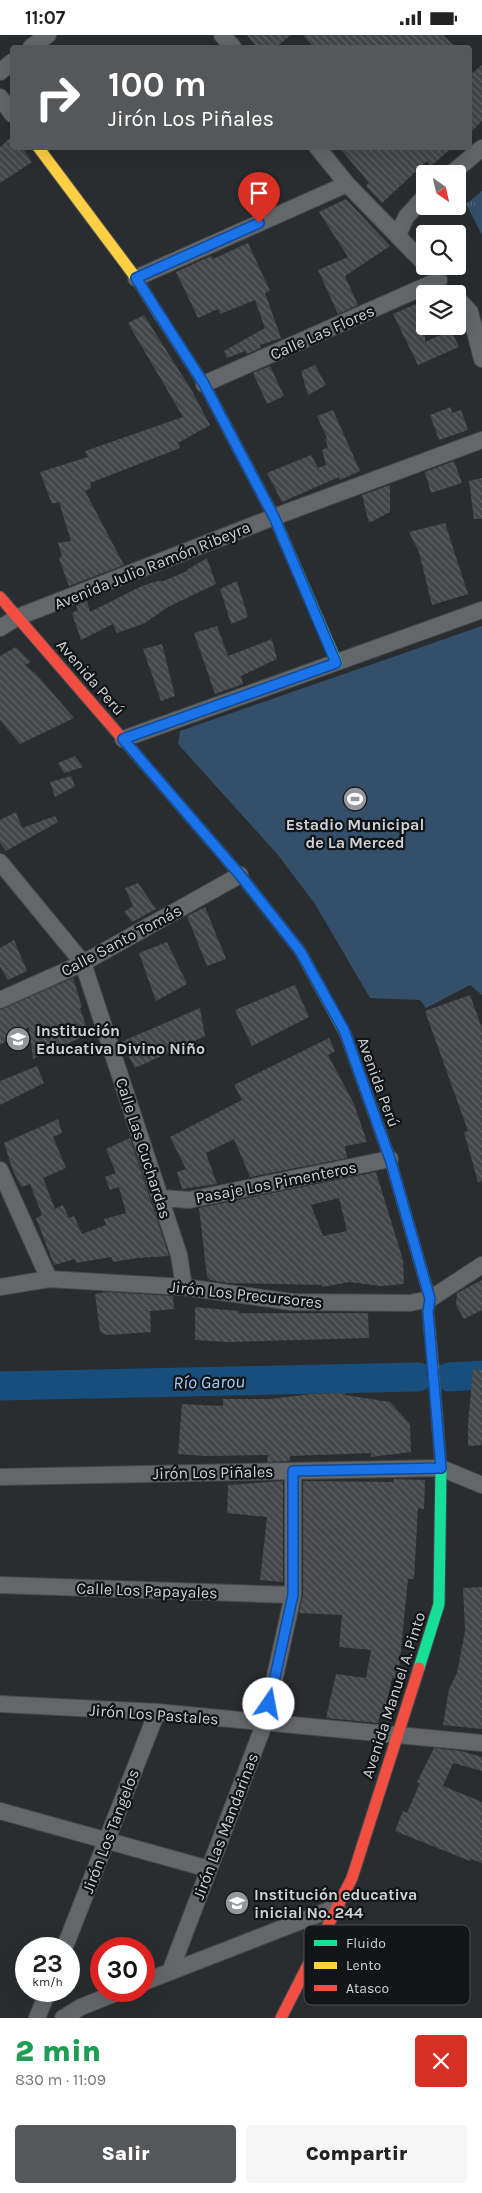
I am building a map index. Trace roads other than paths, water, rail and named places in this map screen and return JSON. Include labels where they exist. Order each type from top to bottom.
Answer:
[{"type":"main road","points":[[40,150],[136,278],[204,384],[274,517],[336,663]]},
{"type":"main road","name":"Avenida Perú","points":[[0,597],[240,875],[300,951],[344,1030],[390,1159],[430,1299],[428,1312],[432,1362]]},
{"type":"main road","name":"Avenida Manuel A. Pinto","points":[[328,1925],[352,1878],[438,1604],[441,1468],[432,1362]]},
{"type":"main road","name":"Avenida Manuel A. Pinto","points":[[281,2018],[304,1972]]},
{"type":"street","points":[[35,45],[48,35]]},
{"type":"street","points":[[222,35],[231,45]]},
{"type":"street","points":[[0,72],[10,64]]},
{"type":"street","points":[[0,97],[10,111]]},
{"type":"street","points":[[462,165],[482,148]]},
{"type":"street","points":[[319,150],[347,184],[416,254]]},
{"type":"street","points":[[136,278],[347,184]]},
{"type":"street","points":[[398,235],[406,217],[416,206]]},
{"type":"street","points":[[435,275],[444,285]]},
{"type":"street","name":"Calle Las Flores","points":[[204,384],[439,280]]},
{"type":"street","points":[[476,311],[482,359]]},
{"type":"street","name":"Avenida Julio Ramón Ribeyra","points":[[0,628],[18,617],[274,517],[482,439]]},
{"type":"street","points":[[123,739],[482,610]]},
{"type":"street","name":"Calle Las Cuchardas","points":[[0,862],[84,963],[180,1255],[184,1287]]},
{"type":"street","name":"Calle Santo Tomás","points":[[0,1000],[84,963],[240,875]]},
{"type":"street","name":"Pasaje Los Pimenteros","points":[[161,1198],[190,1200],[390,1159]]},
{"type":"street","points":[[0,1170],[49,1279]]},
{"type":"street","name":"Jirón Los Precursores","points":[[0,1287],[49,1279],[184,1287],[292,1302],[410,1303],[430,1299],[482,1265]]},
{"type":"street","name":"Jirón Los Piñales","points":[[0,1477],[441,1468],[482,1485]]},
{"type":"street","name":"Jirón Las Mandarinas","points":[[170,1972],[265,1722],[293,1595],[293,1471]]},
{"type":"street","name":"Calle Los Papayales","points":[[0,1585],[293,1595]]},
{"type":"street","name":"Jirón Los Pastales","points":[[0,1704],[157,1712],[482,1743]]},
{"type":"street","name":"Jirón Los Tangelos","points":[[69,1937],[157,1712]]},
{"type":"street","points":[[0,1811],[209,1869]]},
{"type":"street","points":[[155,1978],[337,1907]]},
{"type":"street","points":[[37,2018],[44,2002]]},
{"type":"street","points":[[63,2018],[87,2012],[103,2002]]},
{"type":"waterway","name":"Río Garou","points":[[449,1377],[482,1375]]},
{"type":"waterway","name":"Río Garou","points":[[0,1386],[418,1377]]},
{"type":"place","name":"Estadio Municipal de La Merced","points":[[355,799]]},
{"type":"place","name":"Institución Educativa Divino Niño","points":[[18,1039]]},
{"type":"place","name":"Institución educativa inicial No. 244","points":[[237,1903]]}]
